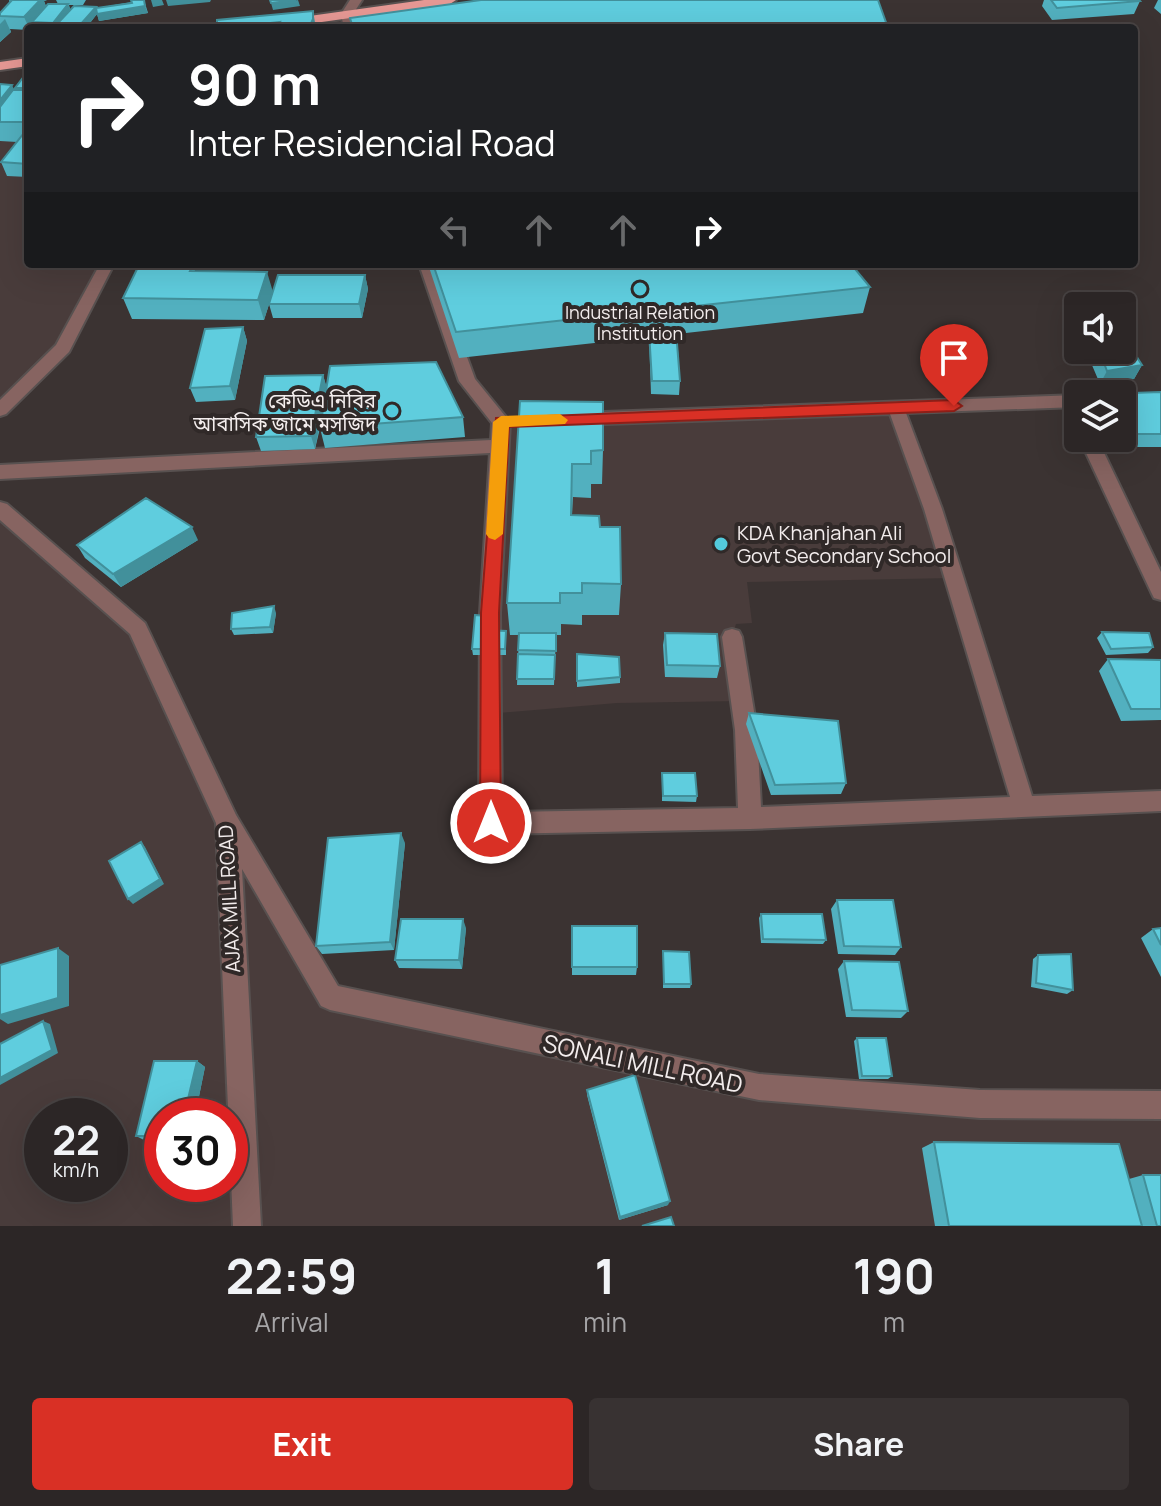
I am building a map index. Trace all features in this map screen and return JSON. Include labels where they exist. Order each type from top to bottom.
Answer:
[{"type":"highway","points":[[280,24],[450,0]]},
{"type":"highway","points":[[0,66],[24,63]]},
{"type":"street","points":[[349,24],[347,14],[356,0]]},
{"type":"street","points":[[0,410],[63,348],[105,268]]},
{"type":"street","points":[[427,268],[467,381],[509,421],[500,446],[490,613],[491,823],[750,818],[1161,801]]},
{"type":"street","points":[[564,419],[896,408],[1064,406]]},
{"type":"street","points":[[896,408],[933,509],[1024,807]]},
{"type":"street","points":[[0,472],[500,446]]},
{"type":"street","points":[[1095,452],[1161,592]]},
{"type":"street","name":"AJAX MILL ROAD","points":[[0,509],[138,629],[228,823],[247,1226]]},
{"type":"street","points":[[732,637],[746,730],[750,818]]},
{"type":"street","name":"SONALI MILL ROAD","points":[[228,823],[330,997],[759,1087],[980,1104],[1161,1105]]},
{"type":"shaded area","points":[[0,138],[24,139],[24,268],[105,268],[63,348],[0,410]]},
{"type":"shaded area","name":"KDA Khanjahan Ali Govt Secondary School","points":[[896,408],[952,578],[747,582],[752,623],[736,624],[732,637],[740,701],[617,703],[499,713],[501,422]]},
{"type":"shaded area","points":[[0,508],[138,629],[330,997],[759,1087],[1161,1105],[1161,1226],[0,1226]]},
{"type":"building","points":[[12,0],[40,0],[24,17],[0,16]]},
{"type":"building","points":[[131,0],[144,0],[145,6],[97,14],[96,8],[132,3]]},
{"type":"building","points":[[481,0],[878,0],[887,24],[352,24],[350,18]]},
{"type":"building","points":[[1051,0],[1139,0],[1140,1],[1057,8]]},
{"type":"building","points":[[48,4],[68,4],[53,23],[32,22]]},
{"type":"building","points":[[74,6],[96,7],[81,24],[57,24]]},
{"type":"building","points":[[313,11],[311,24],[217,24],[217,20]]},
{"type":"building","points":[[24,76],[24,88],[15,88]]},
{"type":"building","points":[[0,84],[12,85],[0,100]]},
{"type":"building","points":[[13,90],[24,90],[24,122],[0,122],[0,107]]},
{"type":"building","points":[[24,133],[24,164],[1,162]]},
{"type":"building","points":[[138,268],[267,272],[258,300],[123,298]]},
{"type":"building","points":[[434,268],[854,268],[870,287],[456,332]]},
{"type":"building","points":[[278,275],[365,275],[359,304],[269,304]]},
{"type":"building","points":[[243,327],[230,386],[190,388],[205,329]]},
{"type":"building","points":[[649,331],[676,331],[680,381],[652,381]]},
{"type":"building","points":[[1136,356],[1142,365],[1107,371],[1104,364],[1136,364]]},
{"type":"building","name":"কেডিএ নিবির আবাসিক জামে মসজিদ","points":[[436,362],[463,417],[320,428],[330,366]]},
{"type":"building","points":[[323,375],[311,436],[256,437],[265,376]]},
{"type":"building","points":[[1161,392],[1161,434],[1136,434],[1136,393]]},
{"type":"building","points":[[520,401],[603,402],[603,450],[591,451],[591,464],[572,464],[571,515],[599,516],[600,527],[620,527],[621,584],[582,583],[582,593],[560,593],[560,603],[507,603]]},
{"type":"building","points":[[146,498],[192,527],[113,574],[77,545]]},
{"type":"building","points":[[274,606],[270,627],[231,629],[232,613]]},
{"type":"building","points":[[475,615],[486,616],[485,630],[506,631],[505,649],[472,649]]},
{"type":"building","points":[[1102,632],[1149,633],[1153,647],[1111,649]]},
{"type":"building","points":[[519,633],[556,633],[556,651],[518,650]]},
{"type":"building","points":[[665,633],[717,634],[720,666],[667,665]]},
{"type":"building","points":[[518,654],[555,655],[554,679],[517,679]]},
{"type":"building","points":[[577,654],[619,657],[620,677],[577,681]]},
{"type":"building","points":[[1108,659],[1161,660],[1161,709],[1131,709]]},
{"type":"building","points":[[749,713],[838,721],[846,783],[775,785]]},
{"type":"building","points":[[662,773],[695,773],[697,796],[663,796]]},
{"type":"building","points":[[401,833],[390,942],[316,946],[328,838]]},
{"type":"building","points":[[141,842],[160,879],[128,899],[109,861]]},
{"type":"building","points":[[837,900],[893,900],[901,947],[844,946]]},
{"type":"building","points":[[761,914],[822,914],[826,940],[763,939]]},
{"type":"building","points":[[401,919],[463,919],[459,960],[395,960]]},
{"type":"building","points":[[572,926],[637,926],[637,967],[572,967]]},
{"type":"building","points":[[1161,928],[1161,945],[1153,929]]},
{"type":"building","points":[[58,948],[58,998],[0,1015],[0,965]]},
{"type":"building","points":[[663,951],[689,952],[691,984],[664,984]]},
{"type":"building","points":[[1071,954],[1073,990],[1036,983],[1038,955]]},
{"type":"building","points":[[844,961],[899,962],[908,1011],[852,1010]]},
{"type":"building","points":[[43,1021],[52,1050],[0,1078],[0,1044]]},
{"type":"building","points":[[857,1038],[886,1038],[892,1076],[862,1076]]},
{"type":"building","points":[[154,1061],[197,1061],[188,1098],[145,1098]]},
{"type":"building","points":[[635,1075],[670,1201],[620,1217],[587,1090]]},
{"type":"building","points":[[144,1103],[144,1136],[136,1136]]},
{"type":"building","points":[[934,1142],[1119,1144],[1142,1226],[949,1226]]},
{"type":"building","points":[[1143,1175],[1161,1175],[1161,1226],[1157,1226]]},
{"type":"building","points":[[671,1217],[674,1226],[642,1226]]},
{"type":"slow traffic","points":[[495,534],[501,422],[560,420]]},
{"type":"place","name":"Industrial Relation Institution","points":[[640,289]]},
{"type":"place","name":"কেডিএ নিবির আবাসিক জামে মসজিদ","points":[[392,411]]},
{"type":"place","name":"KDA Khanjahan Ali Govt Secondary School","points":[[721,544]]},
{"type":"route","points":[[491,823],[490,613],[501,422],[954,406]]}]
